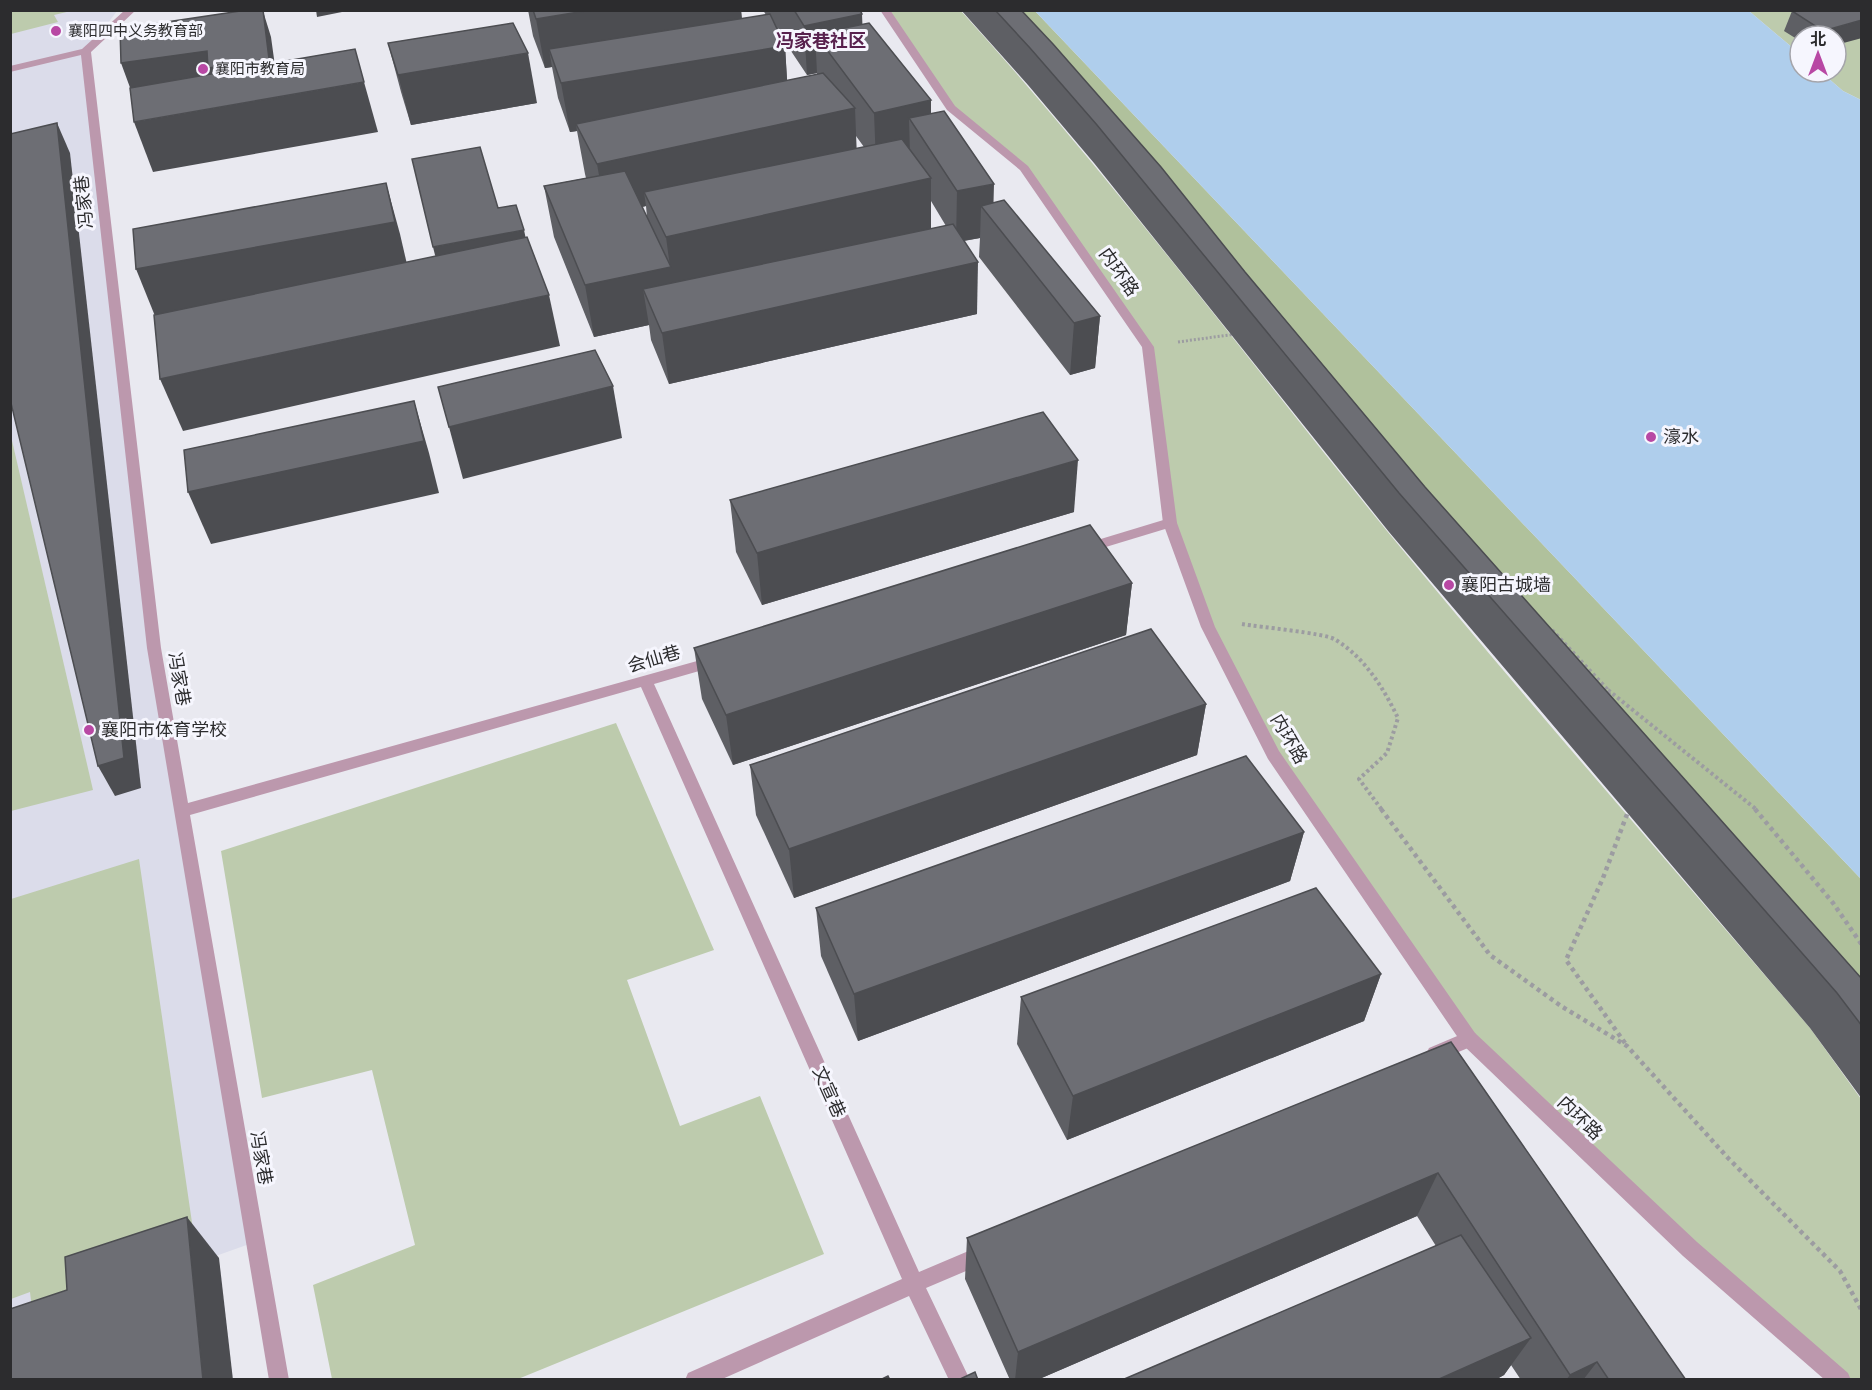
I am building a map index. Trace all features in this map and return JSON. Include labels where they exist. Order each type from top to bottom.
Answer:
[{"type":"street","points":[[10,69],[87,51],[131,10]]},
{"type":"street","name":"内环路","points":[[885,10],[951,108],[1024,168],[1148,347],[1170,523],[1208,627],[1273,755],[1470,1039],[1690,1249],[1841,1380]]},
{"type":"street","name":"冯家巷","points":[[87,51],[154,648],[279,1380]]},
{"type":"street","points":[[1068,554],[1170,523]]},
{"type":"street","name":"会仙巷","points":[[181,811],[646,682],[726,657]]},
{"type":"street","name":"文宣巷","points":[[646,682],[914,1284],[960,1380]]},
{"type":"street","points":[[1415,1063],[1470,1039]]},
{"type":"street","points":[[695,1380],[1001,1245]]},
{"type":"path","points":[[1148,347],[1247,332]]},
{"type":"path","points":[[1208,627],[1247,624],[1332,638],[1359,660],[1384,689],[1398,718],[1387,753],[1359,779],[1490,955],[1561,1006],[1627,1046]]},
{"type":"path","points":[[1552,630],[1607,689],[1759,812],[1833,903],[1862,945]]},
{"type":"path","points":[[1607,689],[1612,700]]},
{"type":"path","points":[[1630,806],[1603,878],[1566,960],[1627,1046],[1728,1158],[1840,1271],[1862,1311]]},
{"type":"shaded area","name":"襄阳市体育学校","points":[[10,11],[117,11],[87,51],[154,648],[255,1242],[84,1303],[10,1346]]},
{"type":"green space","points":[[11,10],[71,11],[54,15],[58,22],[11,34]]},
{"type":"green space","points":[[885,11],[961,11],[1125,203],[1439,594],[1810,1028],[1861,1099],[1861,1379],[1841,1379],[1469,1039],[1273,755],[1208,627],[1170,523],[1148,347],[1024,168],[951,108]]},
{"type":"green space","points":[[985,11],[1035,11],[1861,879],[1861,1049]]},
{"type":"green space","points":[[1749,11],[1861,11],[1861,100],[1835,84],[1848,84],[1848,24],[1788,24],[1788,44]]},
{"type":"green space","points":[[10,432],[93,790],[11,811],[10,811]]},
{"type":"green space","points":[[616,723],[714,950],[627,980],[680,1126],[760,1096],[824,1254],[518,1379],[332,1379],[313,1285],[415,1245],[372,1070],[262,1098],[221,851]]},
{"type":"green space","points":[[139,859],[196,1250],[32,1309],[30,1292],[11,1299],[11,899]]},
{"type":"water","name":"濠水","points":[[1035,11],[1749,11],[1788,44],[1788,84],[1835,84],[1861,100],[1861,879]]},
{"type":"building","points":[[247,10],[263,10],[269,59],[208,68],[207,51],[121,63],[120,29]]},
{"type":"building","points":[[533,10],[591,10],[536,19]]},
{"type":"building","points":[[794,10],[860,10],[862,14],[804,26]]},
{"type":"building","points":[[995,10],[1021,10],[1053,44],[1161,167],[1245,272],[1425,487],[1862,979],[1862,1026],[1837,993],[1399,493],[1097,125]]},
{"type":"building","points":[[1862,10],[1862,20],[1848,24],[1812,24],[1792,11]]},
{"type":"building","points":[[770,14],[785,46],[561,83],[549,49]]},
{"type":"building","points":[[513,23],[528,53],[398,75],[388,43]]},
{"type":"building","points":[[869,23],[931,100],[874,113],[815,34]]},
{"type":"building","points":[[355,49],[364,82],[134,122],[130,88]]},
{"type":"building","points":[[823,73],[855,108],[597,164],[576,124]]},
{"type":"building","points":[[944,111],[994,184],[957,191],[909,118]]},
{"type":"building","points":[[57,123],[124,758],[98,766],[10,399],[10,134]]},
{"type":"building","points":[[902,139],[931,178],[666,237],[644,192]]},
{"type":"building","points":[[480,147],[498,208],[516,205],[524,230],[433,247],[412,159]]},
{"type":"building","points":[[625,171],[671,267],[585,285],[544,186]]},
{"type":"building","points":[[386,183],[395,222],[136,269],[133,229]]},
{"type":"building","points":[[1004,200],[1100,316],[1074,323],[981,206]]},
{"type":"building","points":[[953,224],[978,262],[662,333],[643,289]]},
{"type":"building","points":[[527,237],[549,295],[160,379],[154,315]]},
{"type":"building","points":[[595,350],[613,386],[449,427],[438,387]]},
{"type":"building","points":[[414,401],[424,441],[188,492],[184,450]]},
{"type":"building","points":[[1043,412],[1078,460],[757,553],[730,500]]},
{"type":"building","points":[[1090,525],[1132,583],[726,715],[694,648]]},
{"type":"building","points":[[1151,629],[1206,704],[789,849],[750,765]]},
{"type":"building","points":[[1246,756],[1304,832],[854,994],[816,908]]},
{"type":"building","points":[[1316,888],[1381,974],[1073,1096],[1021,997]]},
{"type":"building","points":[[1451,1042],[1686,1380],[1609,1380],[1597,1362],[1570,1375],[1438,1173],[1018,1352],[967,1238]]},
{"type":"building","points":[[187,1217],[203,1380],[10,1380],[10,1309],[67,1290],[65,1257]]},
{"type":"building","points":[[1461,1235],[1531,1338],[1437,1380],[1122,1380]]},
{"type":"building","points":[[975,1372],[978,1380],[958,1380]]},
{"type":"place","name":"襄阳四中义务教育部","points":[[56,31]]},
{"type":"place","name":"襄阳市教育局","points":[[203,69]]},
{"type":"place","name":"濠水","points":[[1651,437]]},
{"type":"place","name":"襄阳古城墙","points":[[1449,585]]},
{"type":"place","name":"襄阳市体育学校","points":[[89,730]]},
{"type":"district","name":"冯家巷社区","points":[[821,41]]}]
